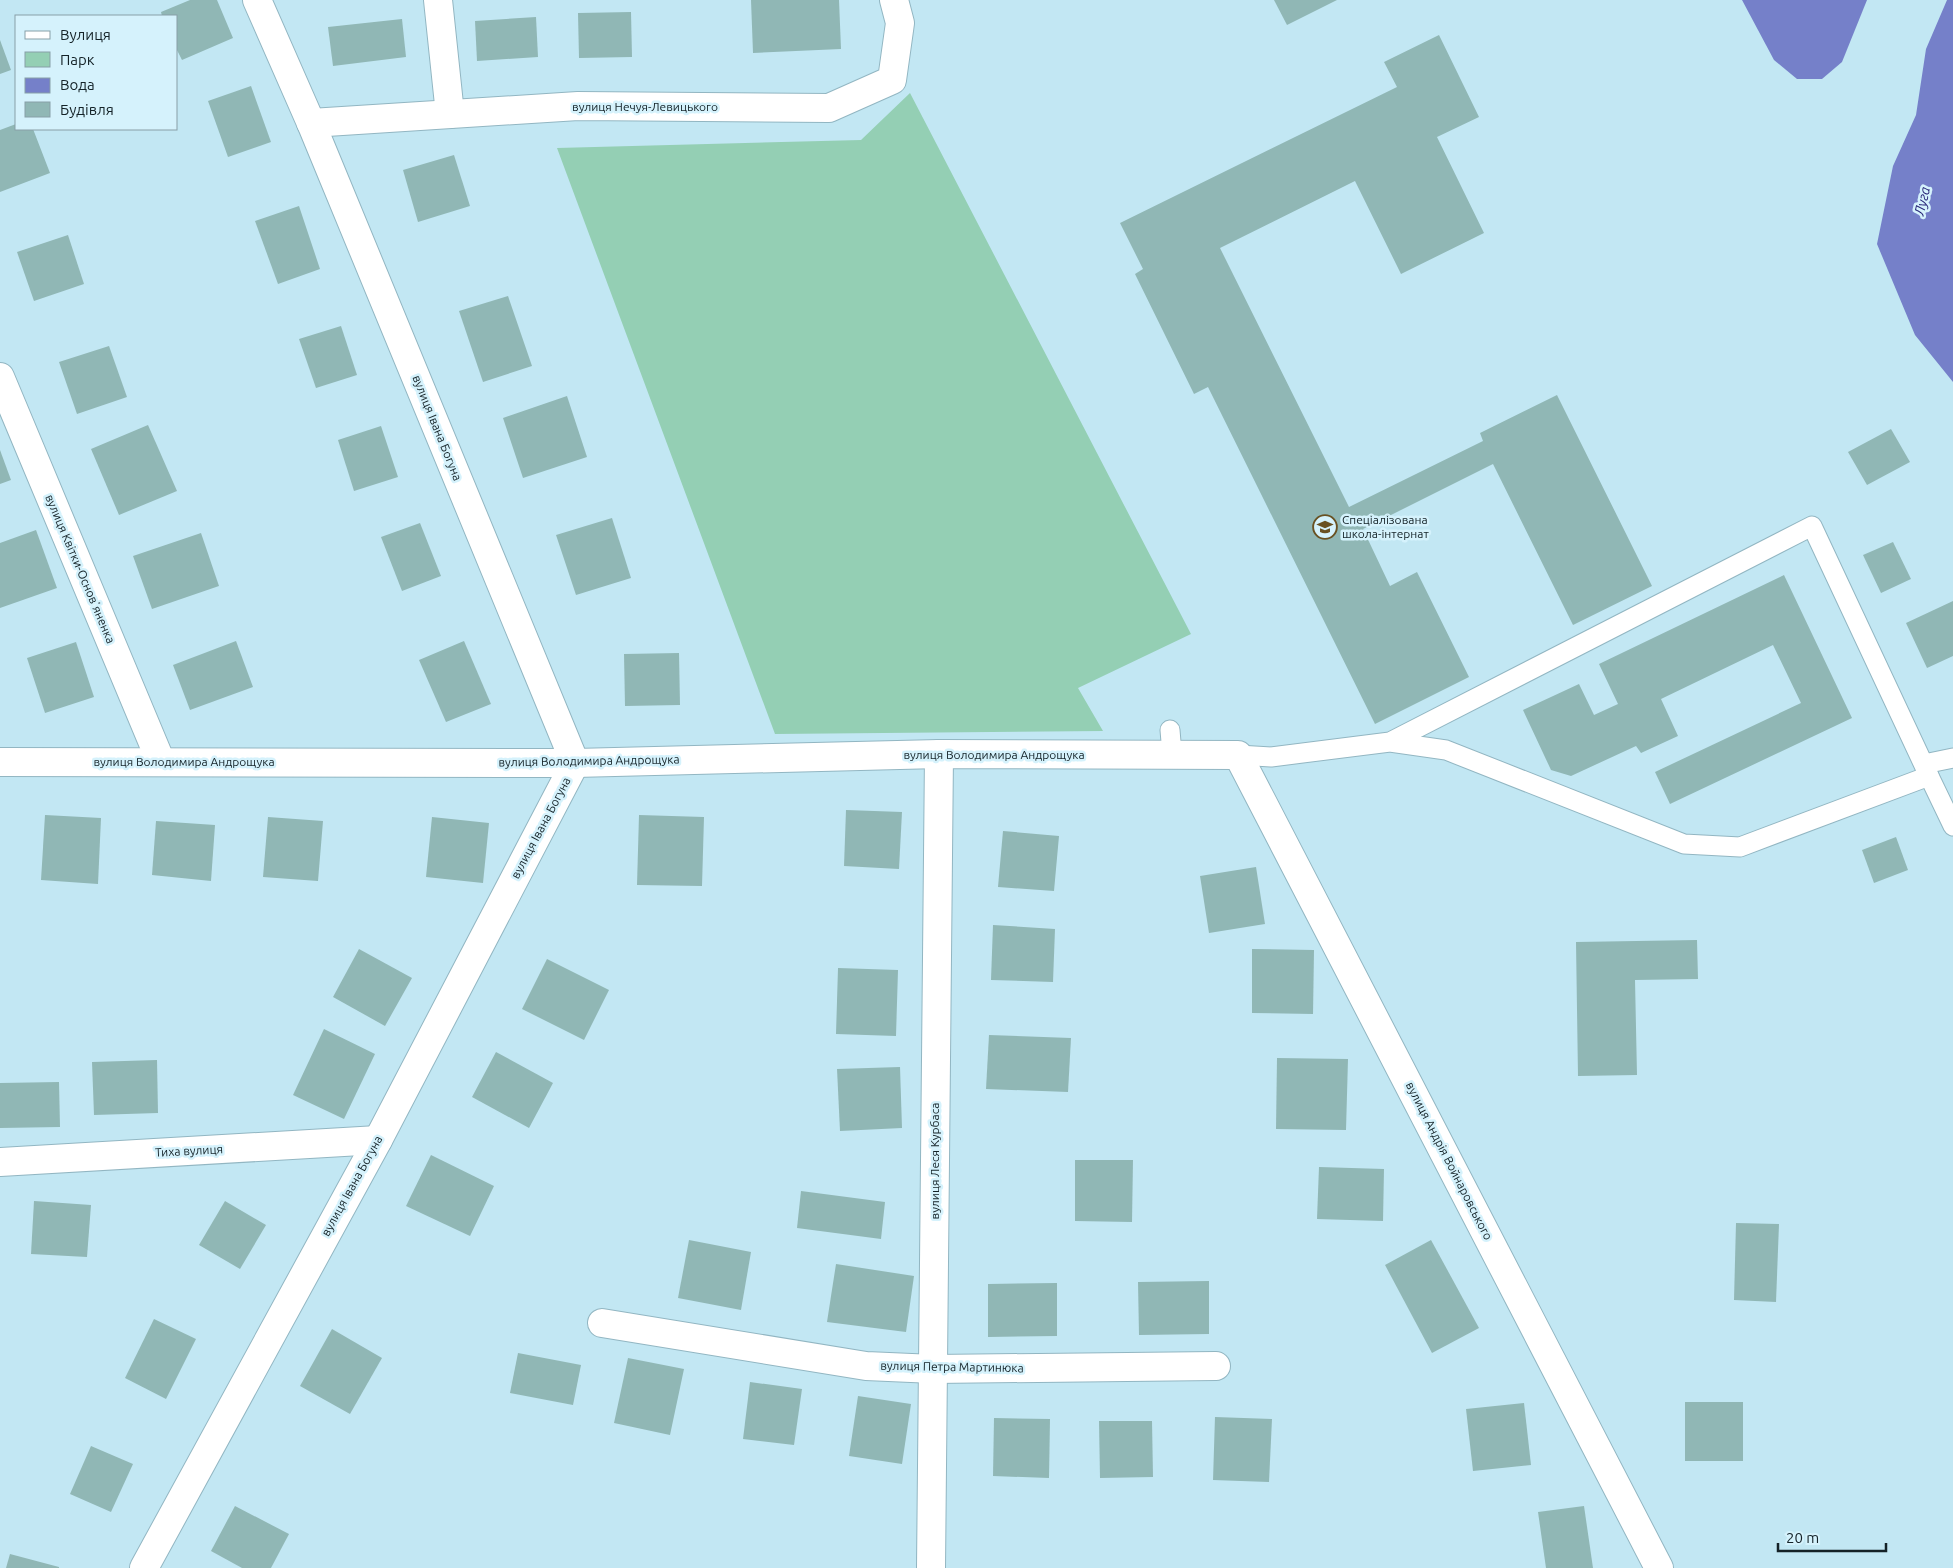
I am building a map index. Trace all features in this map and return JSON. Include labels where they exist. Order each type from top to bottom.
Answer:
[{"type":"street","name":"вулиця Івана Богуна","points":[[144,1568],[378,1140],[575,763],[311,123],[257,0]]},
{"type":"street","points":[[438,0],[450,114]]},
{"type":"street","name":"вулиця Нечуя-Левицького","points":[[311,123],[578,106],[830,108],[892,80],[900,23],[894,0]]},
{"type":"street","name":"вулиця Квітки-Основʼяненка","points":[[0,377],[161,762]]},
{"type":"street","name":"вулиця Володимира Андрощука","points":[[0,762],[575,763],[938,754],[1171,742],[1238,755]]},
{"type":"street","name":"вулиця Леся Курбаса","points":[[931,1568],[938,754]]},
{"type":"street","name":"вулиця Андрія Войнаровського","points":[[1238,755],[1659,1568]]},
{"type":"street","name":"Тиха вулиця","points":[[0,1162],[378,1140]]},
{"type":"street","name":"вулиця Петра Мартинюка","points":[[602,1323],[866,1366],[934,1369],[1216,1366]]},
{"type":"lane","points":[[1390,742],[1812,526],[1953,826]]},
{"type":"lane","points":[[1238,755],[1270,757],[1390,742],[1446,750],[1684,844],[1740,847],[1953,758]]},
{"type":"green space","points":[[910,93],[1191,634],[1078,688],[1103,731],[775,734],[557,148],[861,140]]},
{"type":"water","points":[[1742,0],[1867,0],[1842,62],[1822,79],[1797,79],[1774,60]]},
{"type":"water","name":"Луга","points":[[1947,0],[1953,0],[1953,382],[1915,335],[1877,244],[1893,166],[1916,115],[1926,49]]},
{"type":"building","points":[[190,0],[217,0],[233,38],[182,60],[178,52],[178,15],[162,15],[161,12]]},
{"type":"building","points":[[751,0],[839,0],[841,49],[753,53]]},
{"type":"building","points":[[1274,0],[1337,0],[1287,25]]},
{"type":"building","points":[[631,12],[632,57],[579,58],[578,13]]},
{"type":"building","points":[[536,17],[538,57],[477,61],[475,21]]},
{"type":"building","points":[[402,19],[406,57],[333,66],[328,27]]},
{"type":"building","points":[[1439,35],[1479,117],[1437,137],[1484,233],[1401,274],[1355,181],[1220,248],[1349,507],[1483,441],[1480,433],[1557,395],[1652,586],[1573,625],[1493,464],[1363,529],[1390,586],[1417,572],[1469,677],[1375,724],[1208,387],[1194,394],[1135,274],[1143,269],[1120,223],[1397,87],[1384,62]]},
{"type":"building","points":[[0,40],[11,70],[0,74]]},
{"type":"building","points":[[251,86],[271,142],[228,157],[208,101]]},
{"type":"building","points":[[15,124],[15,130],[33,130],[50,173],[0,192],[0,130]]},
{"type":"building","points":[[454,155],[470,206],[418,222],[403,170]]},
{"type":"building","points":[[299,206],[320,269],[278,284],[255,221]]},
{"type":"building","points":[[68,235],[84,284],[34,301],[17,252]]},
{"type":"building","points":[[508,296],[532,366],[483,382],[459,311]]},
{"type":"building","points":[[341,326],[357,375],[316,388],[299,339]]},
{"type":"building","points":[[109,346],[127,397],[77,414],[59,362]]},
{"type":"building","points":[[567,396],[587,457],[523,478],[503,418]]},
{"type":"building","points":[[148,425],[177,491],[119,515],[91,449]]},
{"type":"building","points":[[381,426],[398,477],[354,491],[338,440]]},
{"type":"building","points":[[1891,429],[1910,462],[1867,485],[1848,452]]},
{"type":"building","points":[[0,450],[11,480],[0,484]]},
{"type":"building","points":[[612,518],[631,578],[576,595],[556,535]]},
{"type":"building","points":[[420,523],[441,576],[402,591],[381,537]]},
{"type":"building","points":[[36,530],[57,588],[0,608],[0,543]]},
{"type":"building","points":[[201,533],[219,586],[152,609],[133,556]]},
{"type":"building","points":[[1893,542],[1911,579],[1881,593],[1863,555]]},
{"type":"building","points":[[1784,575],[1852,718],[1670,804],[1655,772],[1801,703],[1773,645],[1661,699],[1678,736],[1641,753],[1636,746],[1571,776],[1551,770],[1523,710],[1579,684],[1594,715],[1618,704],[1599,664]]},
{"type":"building","points":[[1953,601],[1953,656],[1927,668],[1906,623]]},
{"type":"building","points":[[236,641],[253,687],[190,710],[173,665]]},
{"type":"building","points":[[464,641],[491,704],[446,722],[419,660]]},
{"type":"building","points":[[76,642],[94,697],[45,713],[27,658]]},
{"type":"building","points":[[679,653],[680,705],[625,706],[624,654]]},
{"type":"building","points":[[846,810],[902,812],[899,869],[844,866]]},
{"type":"building","points":[[45,815],[101,818],[98,884],[41,880]]},
{"type":"building","points":[[639,815],[704,817],[702,886],[637,885]]},
{"type":"building","points":[[268,817],[323,821],[318,881],[263,877]]},
{"type":"building","points":[[432,817],[489,823],[483,883],[426,877]]},
{"type":"building","points":[[156,821],[215,825],[211,881],[152,875]]},
{"type":"building","points":[[1003,831],[1059,836],[1054,891],[998,887]]},
{"type":"building","points":[[1896,837],[1908,870],[1874,883],[1862,850]]},
{"type":"building","points":[[1256,867],[1265,924],[1209,933],[1200,876]]},
{"type":"building","points":[[993,925],[1055,929],[1053,982],[991,980]]},
{"type":"building","points":[[1697,940],[1698,979],[1635,980],[1637,1075],[1578,1076],[1576,942]]},
{"type":"building","points":[[359,949],[412,978],[385,1026],[333,997]]},
{"type":"building","points":[[1252,949],[1314,950],[1313,1014],[1252,1013]]},
{"type":"building","points":[[547,959],[609,990],[584,1040],[522,1009]]},
{"type":"building","points":[[838,968],[898,970],[896,1036],[836,1034]]},
{"type":"building","points":[[324,1029],[375,1054],[344,1119],[293,1095]]},
{"type":"building","points":[[989,1035],[1071,1038],[1068,1092],[986,1089]]},
{"type":"building","points":[[496,1052],[553,1083],[529,1128],[472,1097]]},
{"type":"building","points":[[1277,1058],[1348,1059],[1346,1130],[1276,1129]]},
{"type":"building","points":[[157,1060],[158,1113],[94,1115],[92,1062]]},
{"type":"building","points":[[900,1067],[902,1128],[840,1131],[837,1069]]},
{"type":"building","points":[[59,1082],[60,1127],[0,1128],[0,1083]]},
{"type":"building","points":[[431,1155],[494,1186],[470,1236],[406,1206]]},
{"type":"building","points":[[1075,1160],[1133,1160],[1132,1222],[1075,1221]]},
{"type":"building","points":[[1319,1167],[1384,1169],[1383,1221],[1317,1219]]},
{"type":"building","points":[[801,1191],[885,1202],[881,1239],[797,1228]]},
{"type":"building","points":[[34,1201],[91,1205],[87,1257],[31,1254]]},
{"type":"building","points":[[225,1201],[266,1225],[240,1269],[199,1245]]},
{"type":"building","points":[[1736,1223],[1779,1224],[1776,1302],[1734,1300]]},
{"type":"building","points":[[689,1240],[751,1252],[741,1310],[678,1298]]},
{"type":"building","points":[[1431,1240],[1479,1328],[1432,1353],[1385,1265]]},
{"type":"building","points":[[836,1264],[914,1276],[906,1332],[827,1322]]},
{"type":"building","points":[[1209,1281],[1209,1334],[1139,1335],[1138,1282]]},
{"type":"building","points":[[1057,1283],[1057,1336],[988,1337],[988,1284]]},
{"type":"building","points":[[154,1319],[196,1339],[166,1399],[125,1378]]},
{"type":"building","points":[[332,1329],[382,1358],[350,1414],[300,1386]]},
{"type":"building","points":[[518,1353],[581,1365],[573,1405],[510,1393]]},
{"type":"building","points":[[628,1358],[684,1369],[670,1435],[614,1423]]},
{"type":"building","points":[[750,1382],[802,1389],[794,1445],[743,1439]]},
{"type":"building","points":[[858,1396],[911,1404],[902,1464],[849,1456]]},
{"type":"building","points":[[1685,1402],[1743,1402],[1743,1461],[1685,1461]]},
{"type":"building","points":[[1524,1403],[1531,1465],[1473,1471],[1466,1409]]},
{"type":"building","points":[[1215,1417],[1272,1419],[1269,1482],[1213,1480]]},
{"type":"building","points":[[994,1418],[1050,1419],[1049,1478],[993,1476]]},
{"type":"building","points":[[1099,1421],[1152,1421],[1153,1477],[1100,1478]]},
{"type":"building","points":[[91,1446],[133,1464],[111,1512],[70,1494]]},
{"type":"building","points":[[235,1506],[289,1534],[271,1568],[242,1568],[211,1551]]},
{"type":"building","points":[[1584,1506],[1593,1568],[1546,1568],[1538,1512]]},
{"type":"building","points":[[10,1554],[59,1567],[59,1568],[6,1568]]},
{"type":"place","name":"Спеціалізована школа-інтернат","points":[[1325,527]]}]
